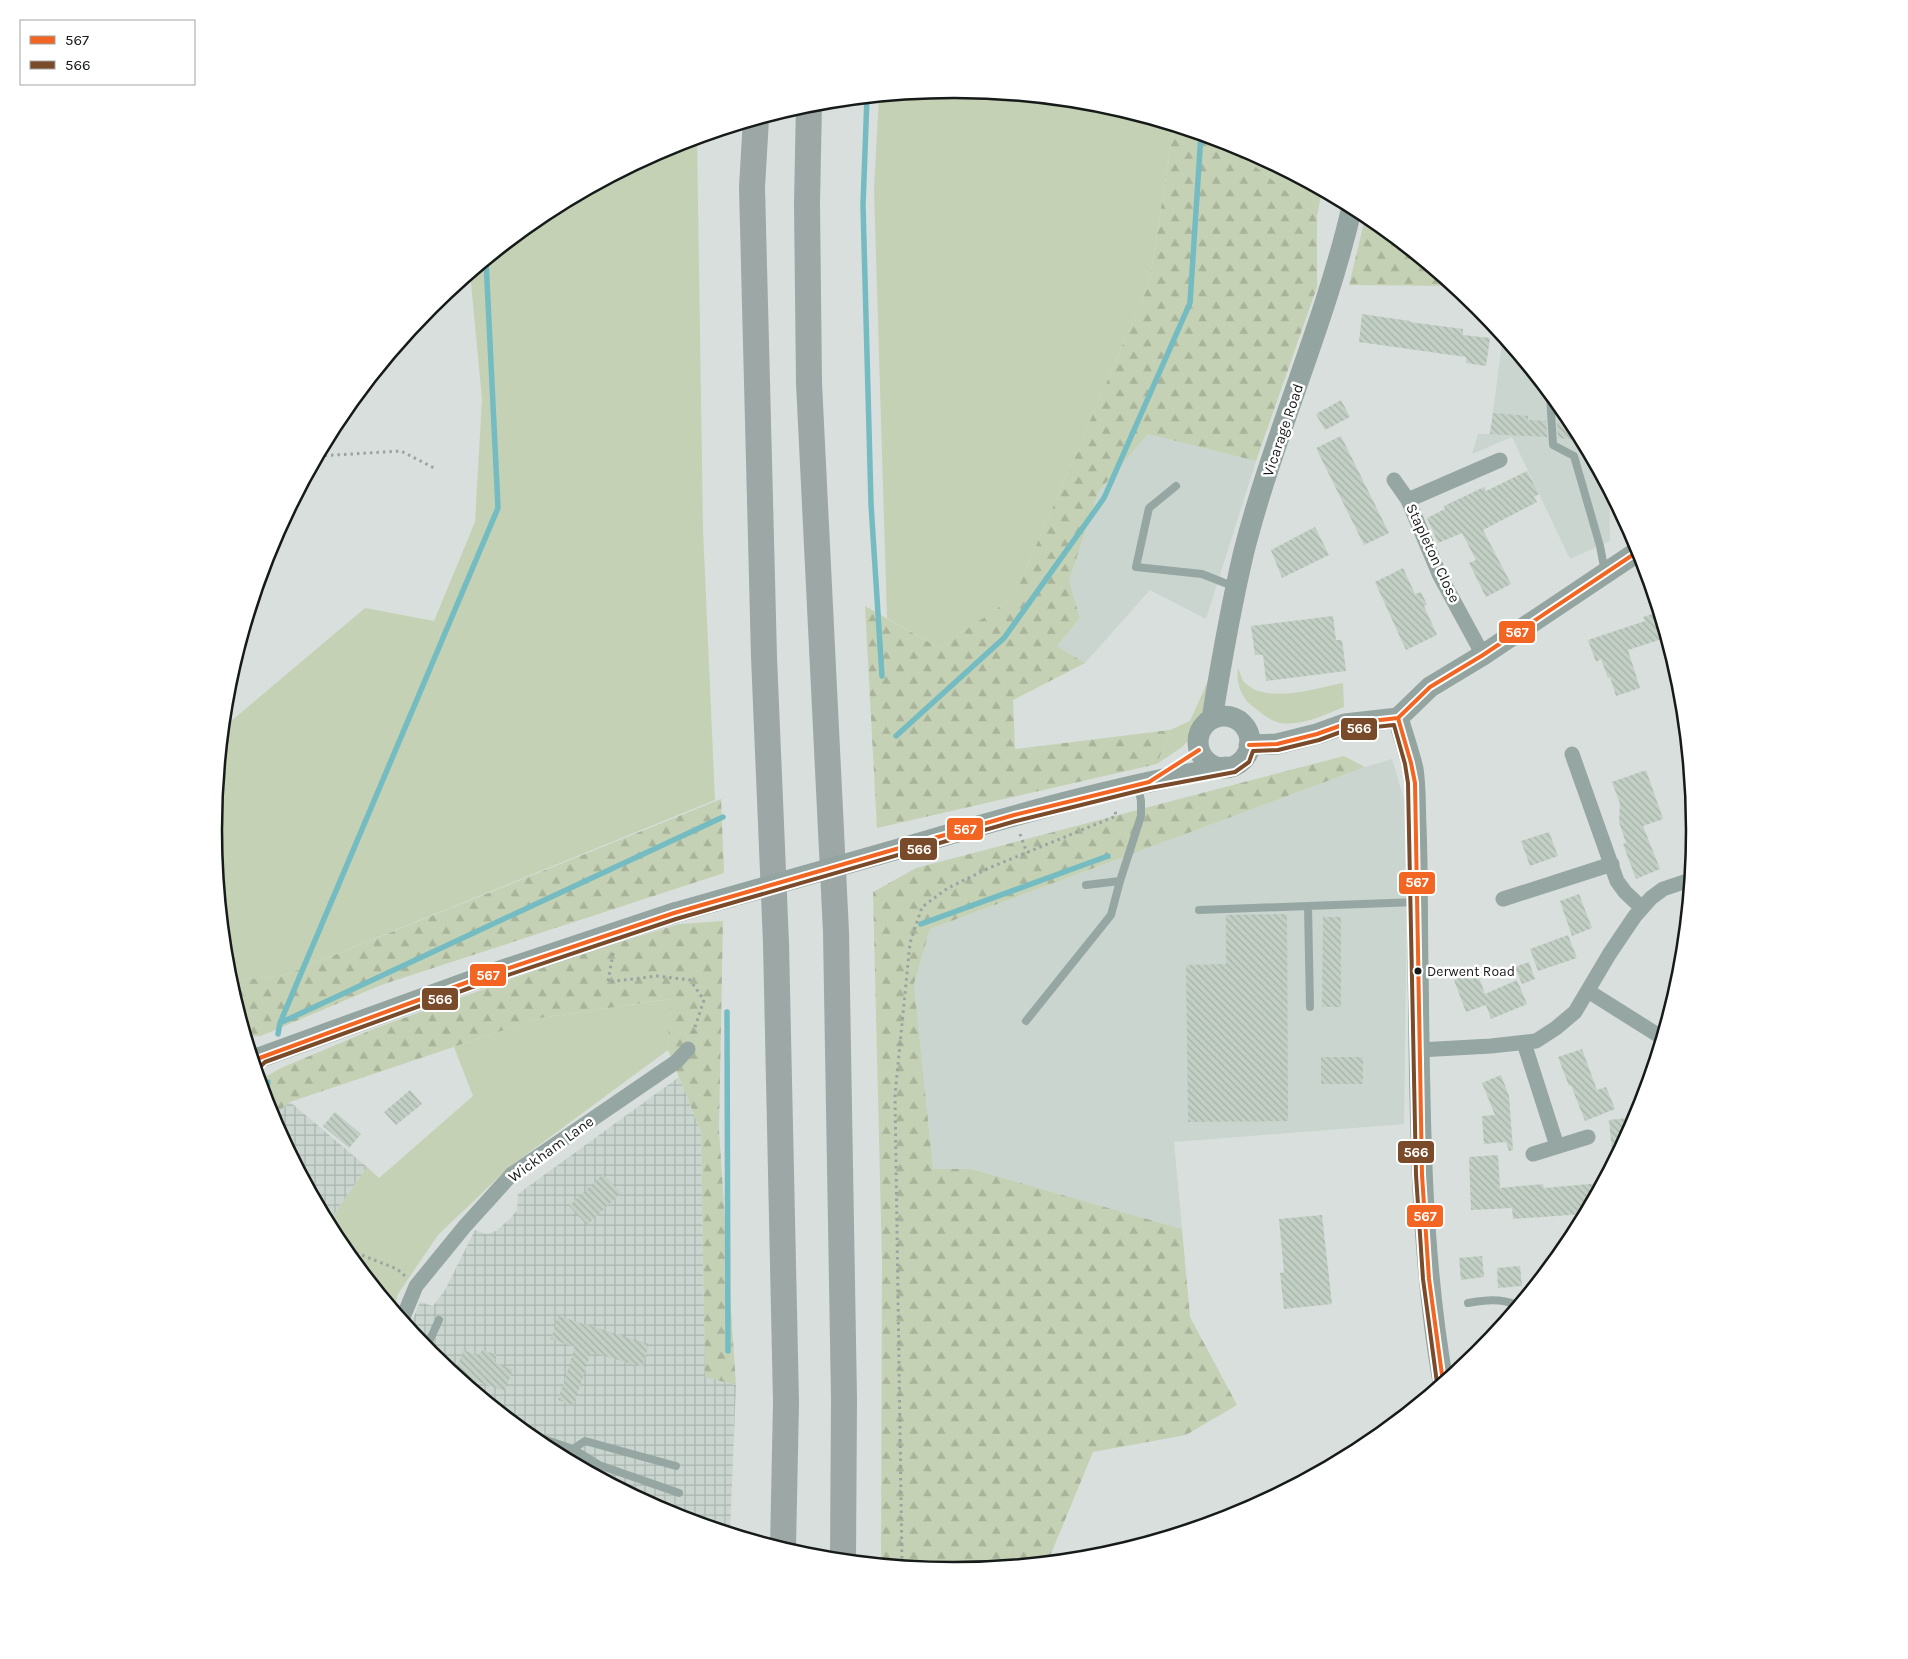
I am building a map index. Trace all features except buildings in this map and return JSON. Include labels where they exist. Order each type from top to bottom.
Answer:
[{"type":"highway","points":[[809,112],[807,244],[809,383],[836,942],[844,1399],[843,1552]]},
{"type":"highway","points":[[756,125],[752,187],[764,657],[776,943],[786,1402],[783,1541]]},
{"type":"main road","name":"Vicarage Road","points":[[1212,719],[1244,551],[1268,472],[1318,324],[1346,235],[1350,215]]},
{"type":"main road","points":[[1250,744],[1277,744],[1317,734],[1345,724],[1398,718],[1430,687],[1483,655],[1632,555]]},
{"type":"main road","name":"Vicarage Road","points":[[1223,656],[1228,698],[1234,718]]},
{"type":"main road","points":[[259,1059],[476,979],[674,913],[1008,817],[1143,783],[1233,766],[1244,758],[1250,744],[1247,730],[1234,718],[1227,716],[1212,719],[1199,735],[1199,750],[1204,757],[1210,763],[1226,767]]},
{"type":"main road","points":[[1398,718],[1413,769],[1414,783],[1418,864],[1419,1050],[1426,1254],[1433,1325],[1442,1375]]},
{"type":"main road","points":[[1143,783],[1199,750]]},
{"type":"street","points":[[1408,500],[1500,460]]},
{"type":"street","name":"Stapleton Close","points":[[1394,480],[1408,500],[1440,576],[1483,655]]},
{"type":"street","points":[[1572,754],[1617,881],[1642,908]]},
{"type":"street","points":[[1503,899],[1612,864]]},
{"type":"street","points":[[1419,1050],[1491,1046],[1536,1041],[1556,1028],[1575,1012],[1610,953],[1651,898],[1663,890],[1684,882]]},
{"type":"street","points":[[1588,991],[1657,1034]]},
{"type":"street","points":[[1524,1043],[1557,1146]]},
{"type":"street","name":"Wickham Lane","points":[[405,1313],[416,1286],[465,1226],[512,1174],[669,1066],[688,1049]]},
{"type":"street","points":[[1533,1154],[1588,1137]]},
{"type":"lane","points":[[1551,406],[1553,445],[1574,456],[1600,546],[1605,574]]},
{"type":"lane","points":[[1176,486],[1149,508],[1136,567],[1202,574],[1237,587]]},
{"type":"lane","points":[[1026,1021],[1111,915],[1141,816],[1143,783]]},
{"type":"lane","points":[[1086,885],[1120,881]]},
{"type":"lane","points":[[1199,910],[1417,902]]},
{"type":"lane","points":[[1308,906],[1310,1007]]},
{"type":"lane","points":[[1468,1303],[1500,1300],[1511,1304]]},
{"type":"lane","points":[[430,1340],[439,1320]]},
{"type":"lane","points":[[573,1449],[585,1441],[676,1466]]},
{"type":"lane","points":[[555,1443],[573,1449],[599,1465],[679,1493]]},
{"type":"path","points":[[325,456],[401,451],[436,469]]},
{"type":"path","points":[[902,1560],[895,1095],[910,943],[922,907],[948,888],[988,868],[1116,816],[1114,807]]},
{"type":"path","points":[[613,952],[608,982],[657,976],[690,980],[704,1000],[688,1049]]},
{"type":"path","points":[[357,1253],[397,1269],[416,1286]]},
{"type":"shaded area","points":[[1502,345],[1535,384],[1563,423],[1588,464],[1609,503],[1610,541],[1570,559],[1512,437],[1472,454],[1478,434],[1490,434]]},
{"type":"shaded area","points":[[1148,434],[1256,461],[1206,619],[1150,590],[1085,663],[1057,646],[1080,618],[1069,581],[1098,492]]},
{"type":"shaded area","points":[[1392,759],[1408,813],[1404,1124],[1174,1142],[1182,1229],[971,1169],[933,1170],[914,984],[930,929],[1365,767]]},
{"type":"shaded area","points":[[679,1077],[701,1132],[705,1376],[736,1385],[730,1526],[674,1506],[630,1486],[547,1438],[471,1380],[436,1347],[412,1321],[420,1302],[433,1306],[445,1290],[475,1230],[486,1234],[496,1231],[511,1218],[517,1210],[518,1194]]},
{"type":"shaded area","points":[[290,1102],[367,1167],[333,1216],[297,1153],[279,1111]]},
{"type":"green space","points":[[906,99],[1002,99],[1050,104],[1097,112],[1143,122],[1173,131],[1149,284],[1014,597],[939,648],[887,618],[874,189],[879,102]]},
{"type":"green space","points":[[1173,131],[1246,158],[1317,216],[1317,287],[1256,461],[1148,434],[1098,492],[1069,581],[1080,618],[1057,646],[1085,663],[1013,700],[1015,749],[1170,730],[1157,764],[877,828],[865,606],[939,648],[1014,597],[1149,284]]},
{"type":"green space","points":[[697,144],[703,529],[715,800],[285,975],[238,980],[228,925],[222,830],[224,782],[230,722],[365,608],[434,621],[475,522],[482,399],[471,279],[547,221],[588,196],[630,173]]},
{"type":"green space","points":[[1246,159],[1278,173],[1321,197],[1317,216]]},
{"type":"green space","points":[[1364,223],[1400,249],[1444,286],[1349,285]]},
{"type":"green space","points":[[1238,668],[1244,682],[1253,689],[1265,693],[1292,693],[1343,683],[1344,707],[1303,722],[1285,723],[1273,721],[1263,715],[1244,697],[1238,683]]},
{"type":"green space","points":[[1210,676],[1210,700],[1199,729],[1182,747],[1157,764],[1170,730],[1190,721]]},
{"type":"green space","points":[[1344,756],[1365,767],[930,929],[914,984],[933,1169],[971,1169],[1182,1229],[1190,1317],[1237,1405],[1186,1435],[1093,1452],[1051,1555],[1002,1560],[954,1562],[881,1557],[882,1261],[873,892],[916,868]]},
{"type":"green space","points":[[721,799],[724,873],[381,985],[261,1036],[252,1037],[238,980],[285,975]]},
{"type":"green space","points":[[723,921],[719,1130],[736,1385],[705,1377],[701,1132],[668,1050],[670,999],[540,1018],[290,1102],[279,1111],[265,1077],[281,1068],[376,1028],[573,957],[679,924]]},
{"type":"green space","points":[[671,999],[668,1050],[508,1168],[438,1235],[398,1294],[396,1302],[373,1275],[333,1216],[367,1167],[379,1178],[473,1096],[454,1047],[540,1018]]},
{"type":"waterway","points":[[867,103],[863,205],[871,504],[882,676]]},
{"type":"waterway","points":[[896,736],[1004,638],[1104,498],[1190,303],[1201,140]]},
{"type":"waterway","points":[[278,1034],[280,1023],[498,508],[486,267]]},
{"type":"waterway","points":[[280,1023],[723,817]]},
{"type":"waterway","points":[[921,924],[1108,856]]},
{"type":"waterway","points":[[727,1012],[728,1351]]},
{"type":"transit line","name":"567","points":[[1398,718],[1430,687],[1483,655],[1632,555]]},
{"type":"transit line","name":"567","points":[[1398,718],[1415,783],[1422,1175],[1429,1279],[1442,1375]]},
{"type":"transit line","name":"567","points":[[1249,745],[1277,744],[1317,734],[1345,724],[1398,718]]},
{"type":"transit line","name":"566","points":[[261,1066],[265,1062],[478,985],[676,919],[1016,821],[1150,788],[1235,772],[1249,762],[1253,751],[1278,750],[1319,740],[1346,730],[1394,725],[1405,764],[1408,783],[1416,1175],[1423,1279],[1437,1380]]},
{"type":"transit line","name":"567","points":[[259,1058],[476,979],[674,913],[1014,815],[1149,782],[1199,750]]},
{"type":"place","name":"Derwent Road","points":[[1418,971]]}]
